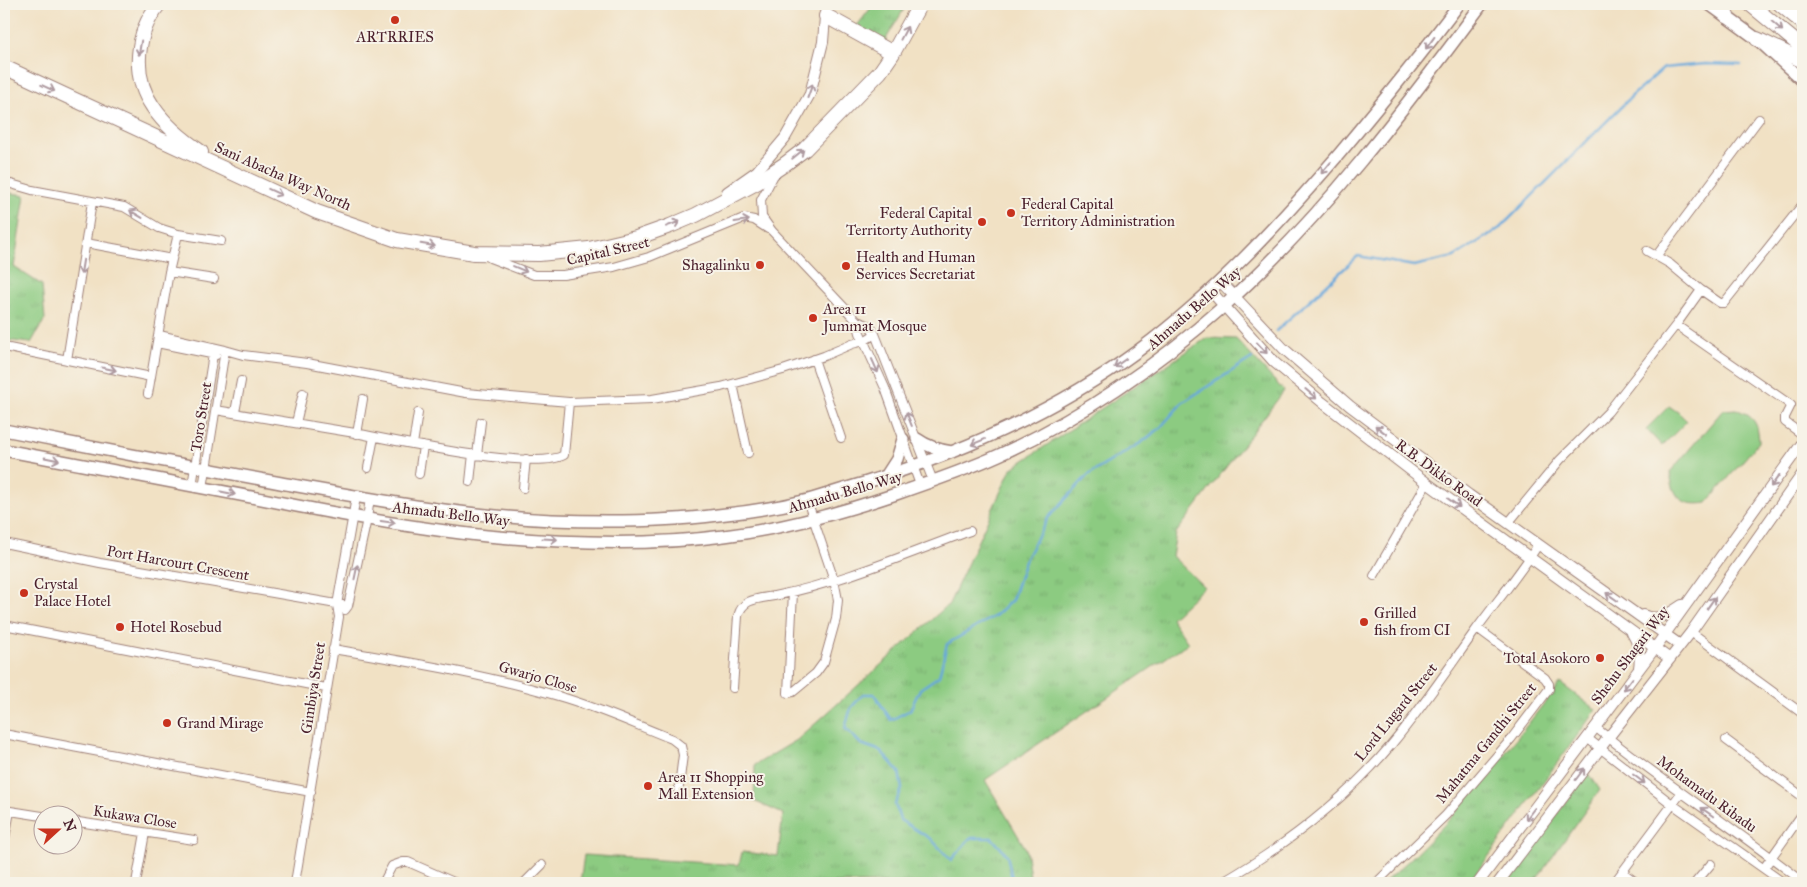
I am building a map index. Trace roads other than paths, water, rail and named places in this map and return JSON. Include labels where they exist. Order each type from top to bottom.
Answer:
[{"type":"highway","points":[[160,4],[145,26],[139,51],[141,79],[152,107],[174,130],[199,151],[247,179]]},
{"type":"highway","name":"Sani Abacha Way North","points":[[4,67],[317,212],[397,240],[474,253],[539,254],[589,249],[636,238],[696,215],[758,182],[778,169],[805,149],[880,72],[894,53],[920,4]]},
{"type":"highway","points":[[1718,4],[1727,16]]},
{"type":"highway","points":[[1750,4],[1803,48]]},
{"type":"highway","points":[[1780,4],[1803,23]]},
{"type":"highway","points":[[826,10],[894,53]]},
{"type":"highway","points":[[1757,39],[1803,61]]},
{"type":"main road","name":"Ahmadu Bello Way","points":[[4,430],[356,496],[487,515],[550,520],[617,521],[719,515],[808,500],[914,467],[1022,421],[1112,369],[1168,327],[1220,281],[1288,214],[1419,58],[1459,4]]},
{"type":"main road","name":"Ahmadu Bello Way","points":[[4,450],[353,517],[486,536],[615,542],[723,537],[814,520],[842,512],[933,481],[998,455],[1079,412],[1148,367],[1185,339],[1224,306],[1300,230],[1345,180],[1433,71],[1482,4]]},
{"type":"main road","points":[[1709,4],[1757,39],[1803,81]]},
{"type":"main road","points":[[886,476],[897,459],[903,439]]},
{"type":"main road","points":[[917,439],[935,449],[953,452]]},
{"type":"street","points":[[696,215],[757,171],[785,138],[810,94],[823,42],[826,10]]},
{"type":"street","points":[[1657,255],[1760,119]]},
{"type":"street","name":"Capital Street","points":[[778,169],[761,200],[762,217],[772,231],[857,321],[860,333],[885,388],[920,485]]},
{"type":"street","points":[[4,182],[32,190],[124,207],[159,228],[178,234],[221,241]]},
{"type":"street","points":[[67,360],[92,202]]},
{"type":"street","points":[[1647,251],[1657,255],[1720,303],[1724,302],[1803,204]]},
{"type":"street","name":"Capital Street","points":[[474,253],[503,262],[534,275],[563,275],[614,267],[649,257],[744,218],[754,220],[772,231]]},
{"type":"street","points":[[148,394],[169,272],[178,234]]},
{"type":"street","points":[[86,243],[172,259]]},
{"type":"street","points":[[169,272],[214,279]]},
{"type":"street","name":"R.B. Dikko Road","points":[[1220,281],[1284,350],[1342,400],[1397,443],[1680,645]]},
{"type":"street","name":"R.B. Dikko Road","points":[[1210,290],[1274,362],[1322,402],[1427,483],[1670,659]]},
{"type":"street","points":[[1508,522],[1560,460],[1608,412],[1701,290]]},
{"type":"street","points":[[857,321],[870,326],[876,334],[933,481]]},
{"type":"street","points":[[1676,325],[1790,405],[1785,422],[1803,435]]},
{"type":"street","points":[[852,344],[860,333],[870,326]]},
{"type":"street","points":[[158,339],[213,351],[307,363],[466,392],[569,402],[652,399],[689,394],[756,378],[864,341],[876,334]]},
{"type":"street","points":[[4,347],[151,378]]},
{"type":"street","name":"Toro Street","points":[[201,468],[213,351]]},
{"type":"street","name":"Toro Street","points":[[197,487],[216,410],[225,353]]},
{"type":"street","points":[[814,359],[841,438]]},
{"type":"street","points":[[235,412],[241,381]]},
{"type":"street","points":[[733,384],[748,453]]},
{"type":"street","points":[[296,423],[303,393]]},
{"type":"street","points":[[357,434],[364,399]]},
{"type":"street","points":[[216,410],[423,446],[475,454],[537,460],[564,455],[569,402]]},
{"type":"street","points":[[413,444],[418,413]]},
{"type":"street","points":[[470,482],[481,422]]},
{"type":"street","points":[[368,468],[374,437]]},
{"type":"street","name":"Shehu Shagari Way","points":[[1478,883],[1655,648],[1803,442]]},
{"type":"street","points":[[419,474],[423,446]]},
{"type":"street","points":[[523,488],[526,459]]},
{"type":"street","points":[[1498,883],[1691,632],[1803,473]]},
{"type":"street","points":[[1374,576],[1427,483]]},
{"type":"street","name":"Gimbiya Street","points":[[295,883],[339,617],[337,606],[356,496]]},
{"type":"street","points":[[339,617],[348,606],[370,498]]},
{"type":"street","points":[[793,592],[788,693],[794,692],[816,673],[824,662],[836,619],[838,600],[834,580],[808,500]]},
{"type":"street","points":[[733,688],[740,607],[753,600],[793,592],[834,580],[970,531]]},
{"type":"street","name":"Port Harcourt Crescent","points":[[4,543],[100,563],[337,606],[348,606]]},
{"type":"street","name":"Lord Lugard Street","points":[[1221,883],[1284,844],[1331,806],[1392,745],[1428,698],[1538,544]]},
{"type":"street","points":[[1632,611],[1648,617],[1662,617],[1690,598]]},
{"type":"street","points":[[4,625],[326,688]]},
{"type":"street","name":"Mahatma Gandhi Street","points":[[1376,883],[1446,815],[1511,739],[1549,689],[1549,684],[1545,678],[1477,628]]},
{"type":"street","points":[[1630,630],[1637,640],[1640,651],[1639,668]]},
{"type":"street","points":[[1691,632],[1803,714]]},
{"type":"street","name":"Gwarjo Close","points":[[334,648],[460,671],[558,696],[672,739],[681,746],[683,756],[678,794]]},
{"type":"street","name":"Mohamadu Ribadu","points":[[1595,727],[1680,793],[1771,856],[1803,882]]},
{"type":"street","points":[[4,734],[311,792]]},
{"type":"street","name":"Mohamadu Ribadu","points":[[1587,738],[1672,804],[1784,883]]},
{"type":"street","points":[[1726,740],[1803,797]]},
{"type":"street","points":[[1614,883],[1680,793]]},
{"type":"street","points":[[4,844],[7,810],[32,814]]},
{"type":"street","points":[[1764,868],[1803,813]]},
{"type":"street","name":"Kukawa Close","points":[[82,823],[145,834],[194,840]]},
{"type":"street","points":[[136,883],[145,834]]},
{"type":"street","points":[[383,883],[392,866],[403,862],[425,868],[456,883]]},
{"type":"street","points":[[1695,883],[1711,864]]},
{"type":"street","points":[[524,883],[542,865]]},
{"type":"street","points":[[1622,872],[1637,883]]},
{"type":"waterway","points":[[1276,331],[1358,256],[1414,266],[1454,257],[1500,228],[1632,96],[1664,68],[1705,64],[1741,65]]},
{"type":"waterway","points":[[1013,883],[1007,855],[992,838],[970,838],[951,860],[931,839],[900,820],[895,804],[902,789],[899,772],[881,751],[861,744],[845,728],[851,708],[863,694],[874,694],[891,720],[910,710],[920,689],[939,676],[947,644],[995,616],[1012,600],[1026,558],[1048,518],[1088,475],[1142,442],[1160,428],[1182,403],[1252,358]]},
{"type":"place","name":"ARTRRIES","points":[[395,20]]},
{"type":"place","name":"Federal Capital Territory Administration","points":[[1011,213]]},
{"type":"place","name":"Federal Capital Territorty Authority","points":[[982,222]]},
{"type":"place","name":"Shagalinku","points":[[760,265]]},
{"type":"place","name":"Health and Human Services Secretariat","points":[[846,266]]},
{"type":"place","name":"Area 11 Jummat Mosque","points":[[813,318]]},
{"type":"place","name":"Crystal Palace Hotel","points":[[24,593]]},
{"type":"place","name":"Grilled fish from CI","points":[[1364,622]]},
{"type":"place","name":"Hotel Rosebud","points":[[120,627]]},
{"type":"place","name":"Total Asokoro","points":[[1600,658]]},
{"type":"place","name":"Grand Mirage","points":[[167,723]]},
{"type":"place","name":"Area 11 Shopping Mall Extension","points":[[648,786]]}]
